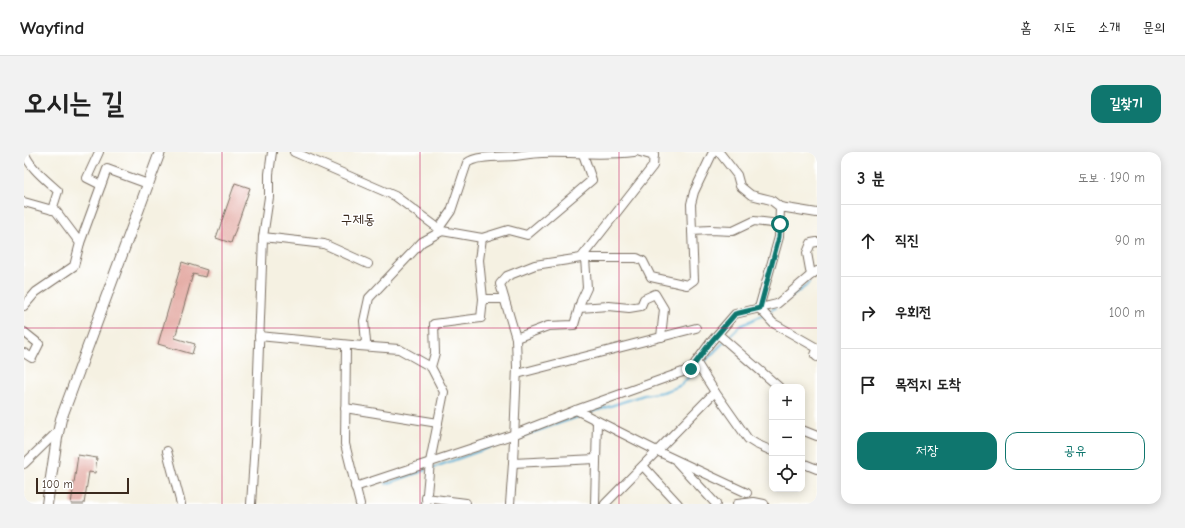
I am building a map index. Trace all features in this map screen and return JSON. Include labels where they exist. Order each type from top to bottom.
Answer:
[{"type":"main road","points":[[48,504],[61,419],[160,152]]},
{"type":"street","points":[[24,152],[27,160],[58,191],[52,210]]},
{"type":"street","points":[[99,152],[87,178],[101,185]]},
{"type":"street","points":[[251,504],[256,427],[263,237],[269,197],[269,174],[272,152]]},
{"type":"street","points":[[294,152],[395,196],[441,230],[482,238],[508,230],[527,235],[592,180],[583,154]]},
{"type":"street","points":[[362,346],[366,342],[364,321],[369,298],[422,242],[441,230],[450,211],[467,163],[471,160],[495,156],[515,156],[542,153],[617,154],[634,152]]},
{"type":"street","points":[[516,338],[548,326],[574,325],[587,288],[583,258],[653,166],[654,154],[640,152]]},
{"type":"street","points":[[510,504],[517,374],[516,338],[500,284],[507,276],[535,265],[583,258],[637,258],[643,261],[651,278],[687,285],[694,280],[692,198],[713,152]]},
{"type":"street","points":[[719,152],[737,175],[740,186],[751,195],[771,200],[780,207],[817,213]]},
{"type":"street","points":[[24,306],[36,292],[74,266],[80,243],[107,169],[148,184]]},
{"type":"street","points":[[26,202],[56,211],[80,243]]},
{"type":"street","points":[[760,308],[779,237],[780,207]]},
{"type":"street","points":[[692,230],[733,232],[754,221],[780,224]]},
{"type":"street","points":[[263,237],[324,244],[368,264]]},
{"type":"street","points":[[430,367],[435,353],[434,324],[481,318],[483,299],[479,260],[482,238]]},
{"type":"street","points":[[355,488],[430,462],[514,437],[576,410],[691,369],[735,314],[777,304],[815,273],[807,253],[811,243],[817,242]]},
{"type":"street","points":[[579,308],[609,306],[629,308],[641,306],[644,299],[655,294],[664,309],[661,337]]},
{"type":"street","points":[[483,299],[504,300]]},
{"type":"street","points":[[760,308],[773,322],[817,349],[815,355],[817,357]]},
{"type":"street","points":[[517,374],[696,328]]},
{"type":"street","points":[[24,332],[39,344],[32,358],[24,353]]},
{"type":"street","points":[[718,334],[776,384]]},
{"type":"street","points":[[259,336],[399,349],[430,367],[444,392],[430,462],[426,501],[466,503]]},
{"type":"street","points":[[346,345],[345,444],[360,504]]},
{"type":"street","points":[[696,362],[748,439],[769,450]]},
{"type":"street","points":[[605,504],[715,392]]},
{"type":"street","points":[[345,408],[438,423]]},
{"type":"street","points":[[576,410],[657,451],[748,493]]},
{"type":"street","points":[[595,504],[597,421]]},
{"type":"street","points":[[24,464],[59,430]]},
{"type":"street","points":[[805,431],[817,436]]},
{"type":"street","points":[[167,451],[181,504]]},
{"type":"street","points":[[673,458],[716,504]]},
{"type":"street","points":[[513,463],[596,459]]},
{"type":"street","points":[[805,464],[817,469]]},
{"type":"street","points":[[643,466],[678,504]]},
{"type":"street","points":[[737,504],[754,502],[764,504]]},
{"type":"building","points":[[235,183],[250,188],[231,243],[216,238]]},
{"type":"building","points":[[182,262],[207,270],[205,277],[193,274],[175,338],[195,344],[192,354],[158,344]]},
{"type":"building","points":[[78,455],[97,458],[95,473],[89,472],[84,504],[71,504]]},
{"type":"waterway","points":[[790,298],[809,282]]},
{"type":"waterway","points":[[767,313],[775,308]]},
{"type":"waterway","points":[[727,339],[740,326],[763,315]]},
{"type":"waterway","points":[[700,366],[724,342]]},
{"type":"waterway","points":[[589,413],[644,395],[663,392],[677,387],[697,369]]},
{"type":"waterway","points":[[517,438],[581,416]]},
{"type":"waterway","points":[[432,468],[511,440]]},
{"type":"waterway","points":[[386,484],[426,470]]},
{"type":"district","name":"구제동","points":[[358,219]]},
{"type":"route","points":[[691,369],[710,343],[735,314],[760,308],[779,237],[780,224]]}]
